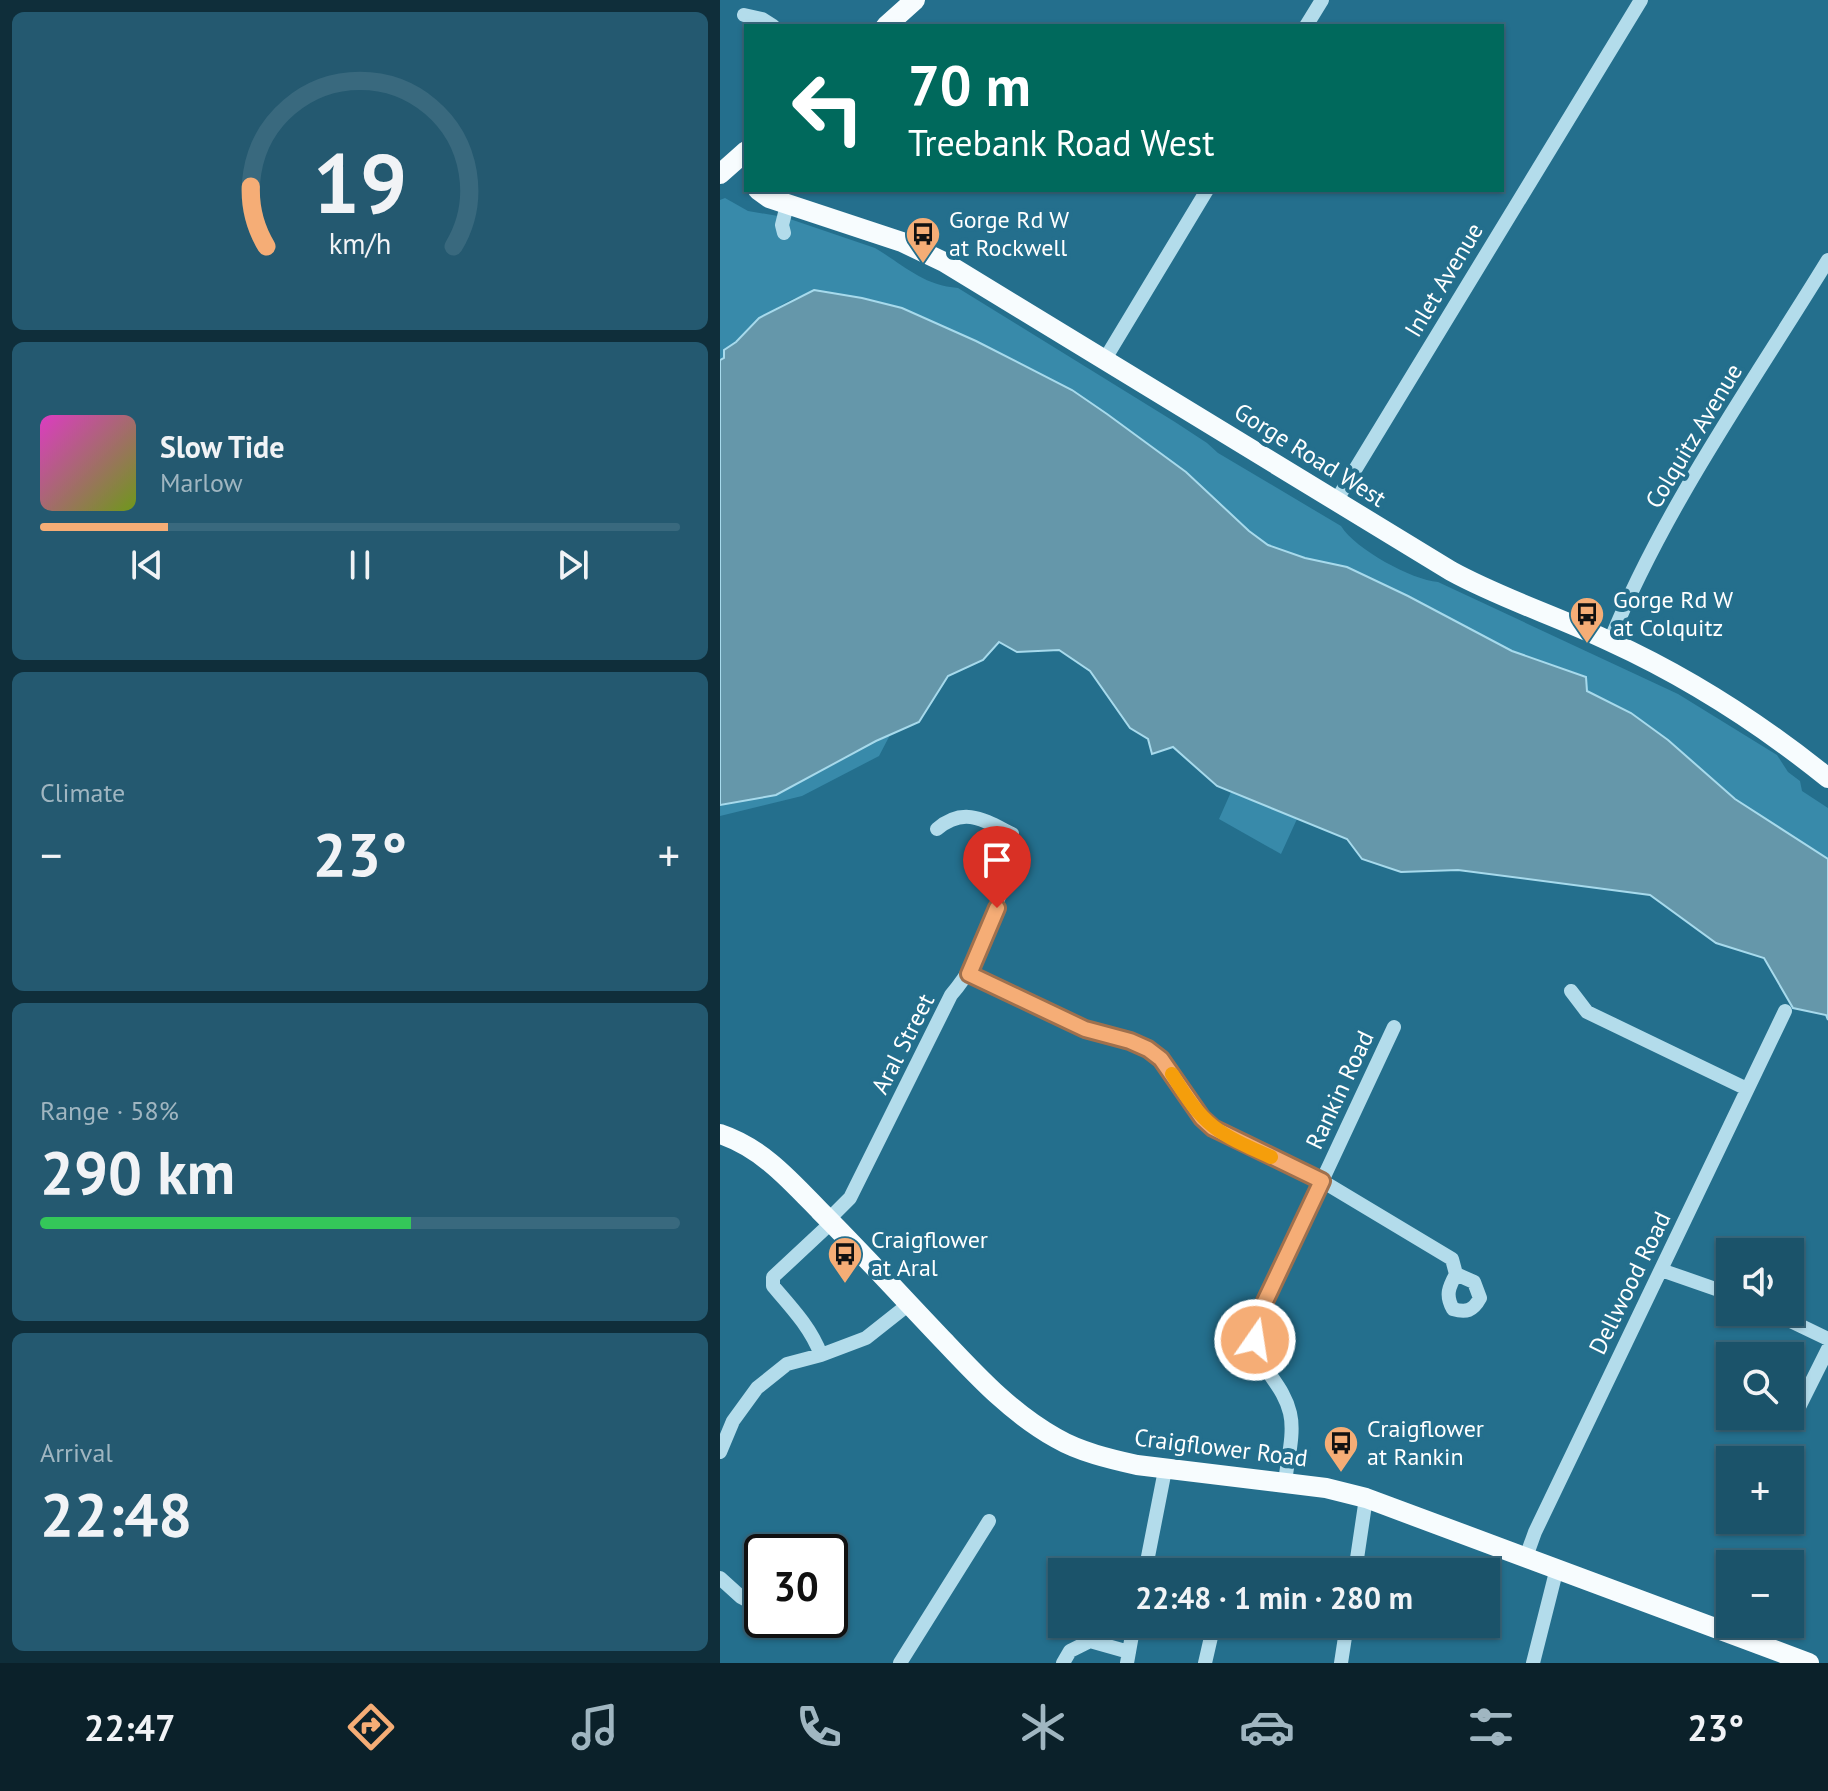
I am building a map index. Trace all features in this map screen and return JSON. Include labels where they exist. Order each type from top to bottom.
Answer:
[{"type":"main road","points":[[888,24],[915,0]]},
{"type":"main road","name":"Gorge Road West","points":[[761,192],[856,234],[902,242],[944,262],[1475,584],[1610,641],[1714,697],[1826,771]]},
{"type":"main road","name":"Craigflower Road","points":[[720,1134],[735,1139],[766,1158],[987,1386],[1019,1413],[1058,1439],[1107,1458],[1165,1470],[1326,1488],[1366,1498],[1809,1663]]},
{"type":"street","points":[[1307,24],[1322,0]]},
{"type":"street","name":"Inlet Avenue","points":[[1336,501],[1641,0]]},
{"type":"street","points":[[744,15],[770,24]]},
{"type":"street","points":[[1105,359],[1206,192]]},
{"type":"street","points":[[784,233],[782,225],[787,205]]},
{"type":"street","name":"Colquitz Avenue","points":[[1610,641],[1639,572],[1828,260]]},
{"type":"street","name":"Aral Street","points":[[821,1355],[802,1320],[773,1286],[773,1277],[850,1198],[951,995],[969,974],[1000,899],[1012,834],[976,816],[949,818],[937,829]]},
{"type":"street","points":[[969,974],[1085,1029],[1148,1049],[1161,1059],[1202,1118],[1213,1128],[1322,1181],[1452,1259],[1456,1274]]},
{"type":"street","points":[[1571,991],[1587,1012],[1747,1089]]},
{"type":"street","name":"Dellwood Road","points":[[1526,1557],[1535,1532],[1785,1011]]},
{"type":"street","name":"Rankin Road","points":[[1285,1483],[1291,1429],[1289,1411],[1259,1358],[1255,1329],[1259,1314],[1394,1027]]},
{"type":"street","points":[[1661,1270],[1716,1289]]},
{"type":"street","points":[[720,1452],[733,1421],[757,1388],[787,1364],[866,1338],[909,1304]]},
{"type":"street","points":[[1801,1326],[1828,1339]]},
{"type":"street","points":[[1804,1397],[1828,1349]]},
{"type":"street","points":[[1148,1558],[1165,1470]]},
{"type":"street","points":[[1357,1558],[1366,1498]]},
{"type":"street","points":[[900,1663],[989,1521]]},
{"type":"street","points":[[1533,1663],[1557,1568]]},
{"type":"street","points":[[720,1578],[744,1599]]},
{"type":"street","points":[[1063,1663],[1070,1651],[1090,1641],[1128,1658],[1132,1638]]},
{"type":"street","points":[[1205,1663],[1211,1638]]},
{"type":"street","points":[[1341,1663],[1345,1638]]},
{"type":"shaded area","points":[[725,198],[748,211],[784,217],[875,248],[924,279],[958,288],[1175,422],[1218,453],[1341,526],[1358,544],[1385,562],[1414,576],[1438,582],[1678,694],[1777,755],[1788,772],[1800,781],[1802,791],[1828,808],[1828,859],[1735,799],[1668,740],[1631,713],[1586,691],[1585,676],[1512,651],[1347,567],[1305,558],[1268,545],[1181,468],[1107,414],[1072,390],[976,341],[902,308],[808,294],[774,310],[724,350],[724,358],[720,360],[720,200]]},
{"type":"shaded area","points":[[814,290],[902,308],[976,341],[1072,390],[1107,414],[1186,472],[1268,545],[1305,558],[1347,567],[1512,651],[1586,677],[1587,691],[1631,713],[1668,740],[1735,799],[1828,859],[1828,1020],[1826,1015],[1793,1008],[1764,958],[1716,943],[1650,895],[1458,870],[1401,872],[1362,859],[1347,839],[1217,786],[1173,747],[1152,754],[1148,739],[1130,728],[1090,671],[1059,650],[1017,652],[999,642],[983,660],[948,676],[919,722],[876,741],[776,795],[720,805],[720,360],[724,358],[724,350],[759,318]]},
{"type":"shaded area","points":[[890,735],[879,756],[802,796],[720,816],[720,805],[776,795]]},
{"type":"shaded area","points":[[1231,792],[1297,819],[1281,854],[1219,819]]},
{"type":"slow traffic","points":[[1172,1074],[1202,1118],[1213,1128],[1271,1157]]},
{"type":"place","name":"Gorge Rd W at Rockwell","points":[[923,265]]},
{"type":"place","name":"Gorge Rd W at Colquitz","points":[[1587,645]]},
{"type":"place","name":"Craigflower at Aral","points":[[845,1285]]},
{"type":"place","name":"Craigflower at Rankin","points":[[1341,1474]]},
{"type":"route","points":[[997,908],[969,974],[1085,1029],[1148,1049],[1170,1070],[1202,1118],[1222,1135],[1322,1181],[1259,1314],[1255,1340]]}]
